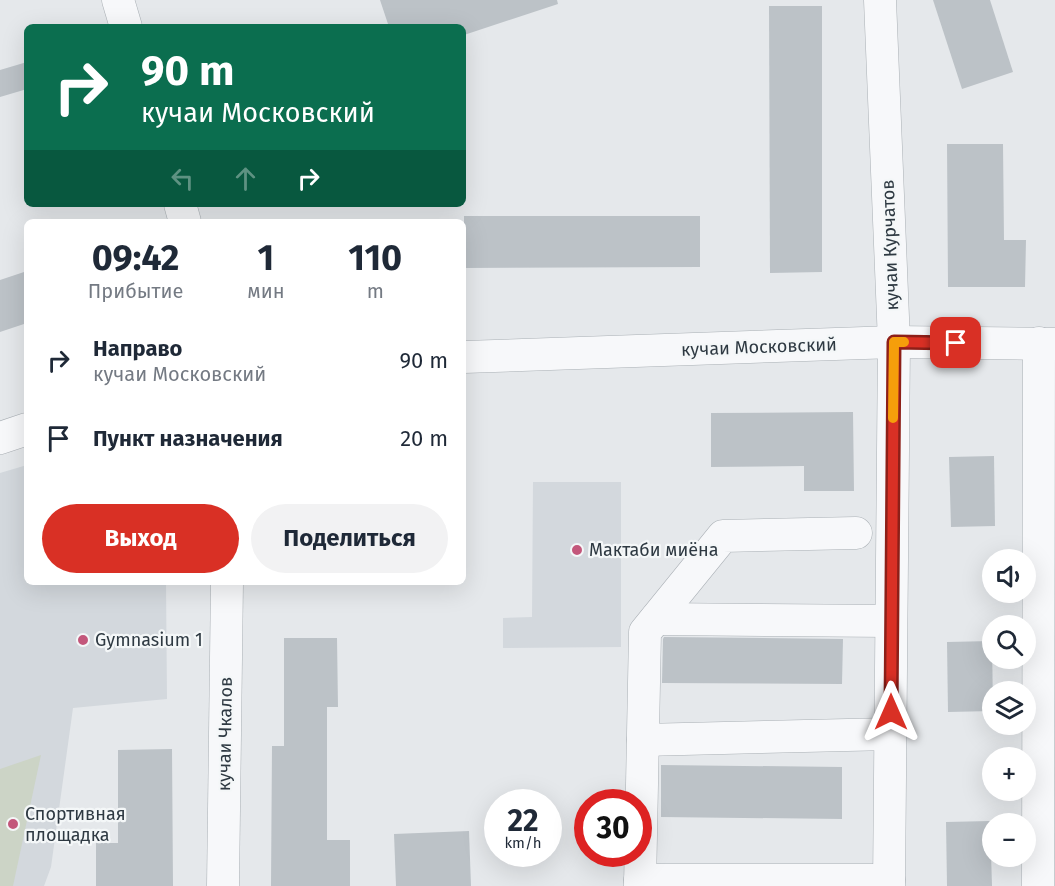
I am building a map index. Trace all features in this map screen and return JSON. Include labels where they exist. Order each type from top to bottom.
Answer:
[{"type":"street","points":[[117,0],[125,24]]},
{"type":"street","name":"кучаи Курчатов","points":[[880,0],[894,342],[889,883]]},
{"type":"street","name":"кучаи Московский","points":[[466,357],[894,342],[1047,344]]},
{"type":"street","points":[[1038,886],[1047,344]]},
{"type":"street","points":[[0,438],[24,430]]},
{"type":"street","points":[[856,533],[723,536],[645,632],[640,883],[889,883]]},
{"type":"street","name":"кучаи Чкалов","points":[[223,886],[227,585]]},
{"type":"street","points":[[656,619],[891,621]]},
{"type":"street","points":[[643,740],[890,734]]},
{"type":"shaded area","name":"Gymnasium 1","points":[[24,466],[24,585],[166,585],[167,699],[73,708],[51,867],[44,886],[0,886],[0,473]]},
{"type":"shaded area","name":"Мактаби миёна","points":[[533,482],[621,482],[621,647],[503,648],[503,618],[532,617]]},
{"type":"shaded area","name":"Спортивная площадка","points":[[41,755],[13,886],[0,886],[0,769]]},
{"type":"building","points":[[380,0],[557,0],[558,4],[466,34],[466,24],[388,24]]},
{"type":"building","points":[[933,0],[990,0],[1013,72],[962,89]]},
{"type":"building","points":[[769,6],[822,6],[822,272],[770,273]]},
{"type":"building","points":[[24,63],[24,90],[0,97],[0,70]]},
{"type":"building","points":[[947,144],[1003,144],[1004,240],[1026,240],[1025,287],[948,287]]},
{"type":"building","points":[[464,216],[700,216],[700,267],[466,268],[466,219]]},
{"type":"building","points":[[24,272],[24,324],[0,332],[0,280]]},
{"type":"building","points":[[853,412],[854,491],[804,491],[804,466],[711,467],[711,413]]},
{"type":"building","points":[[994,456],[995,526],[951,527],[949,457]]},
{"type":"building","points":[[664,637],[843,639],[842,684],[662,683]]},
{"type":"building","points":[[284,638],[337,638],[338,707],[327,707],[327,840],[350,840],[350,886],[271,886],[272,746],[284,746]]},
{"type":"building","points":[[982,641],[982,669],[992,669],[993,681],[982,681],[982,711],[948,712],[947,642]]},
{"type":"building","points":[[172,749],[173,886],[96,886],[96,843],[118,843],[118,750]]},
{"type":"building","points":[[661,765],[842,767],[842,819],[661,817]]},
{"type":"building","points":[[982,821],[982,867],[991,867],[992,886],[947,886],[946,822]]},
{"type":"building","points":[[469,831],[471,886],[396,886],[394,834]]},
{"type":"slow traffic","points":[[893,418],[894,342],[904,342]]},
{"type":"place","name":"Мактаби миёна","points":[[577,550]]},
{"type":"place","name":"Gymnasium 1","points":[[83,640]]},
{"type":"place","name":"Спортивная площадка","points":[[13,824]]},
{"type":"route","points":[[891,712],[894,342],[956,343]]}]
